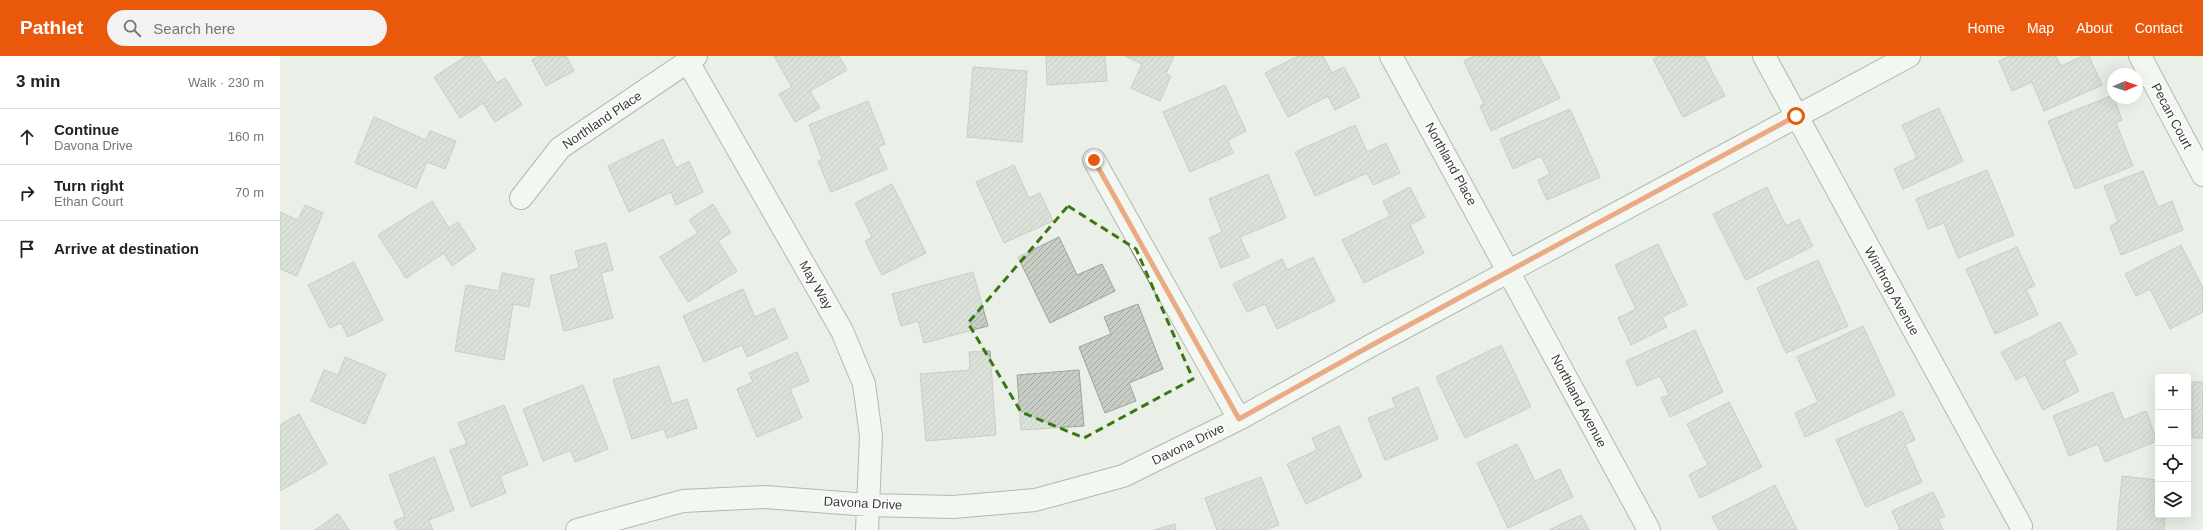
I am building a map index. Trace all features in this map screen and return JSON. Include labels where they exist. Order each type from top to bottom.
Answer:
[{"type":"street","name":"Northland Place","points":[[1391,56],[1510,271]]},
{"type":"street","name":"Winthrop Avenue","points":[[1764,56],[2021,526]]},
{"type":"street","name":"Davona Drive","points":[[576,530],[683,501],[765,497],[868,505],[953,507],[1034,500],[1124,476],[1239,419],[1909,56]]},
{"type":"street","name":"Pecan Court","points":[[2140,56],[2203,175]]},
{"type":"street","name":"Northland Place","points":[[521,198],[560,148],[692,59]]},
{"type":"street","name":"May Way","points":[[692,59],[842,331],[864,384],[871,436],[867,530]]},
{"type":"street","points":[[1094,160],[1239,419]]},
{"type":"street","name":"Northland Avenue","points":[[1510,271],[1649,530]]},
{"type":"highlighted area","points":[[1068,206],[1136,249],[1193,379],[1084,438],[1021,412],[968,323]]},
{"type":"building","points":[[466,56],[479,56],[497,83],[505,78],[522,105],[495,122],[483,103],[460,118],[434,77]]},
{"type":"building","points":[[539,56],[566,56],[574,71],[546,86],[532,60]]},
{"type":"building","points":[[774,56],[839,56],[847,70],[810,91],[820,108],[795,122],[779,94],[792,87]]},
{"type":"building","points":[[1046,56],[1105,56],[1107,81],[1047,85]]},
{"type":"building","points":[[1125,56],[1174,56],[1166,74],[1171,76],[1160,101],[1131,88],[1142,64]]},
{"type":"building","points":[[1298,56],[1323,56],[1332,73],[1344,67],[1360,97],[1335,110],[1328,96],[1288,117],[1265,73]]},
{"type":"building","points":[[1474,56],[1539,56],[1560,98],[1491,131],[1480,106],[1484,104],[1464,61]]},
{"type":"building","points":[[1658,56],[1704,56],[1725,96],[1683,117],[1653,59]]},
{"type":"building","points":[[2009,56],[2056,56],[2061,66],[2083,56],[2089,56],[2102,85],[2044,111],[2032,82],[2012,91],[1999,61]]},
{"type":"building","points":[[973,67],[1027,71],[1022,142],[967,137]]},
{"type":"building","points":[[1225,85],[1246,131],[1228,140],[1233,153],[1190,172],[1163,112]]},
{"type":"building","points":[[2107,97],[2107,104],[2116,104],[2122,120],[2116,123],[2133,166],[2075,189],[2048,121]]},
{"type":"building","points":[[868,101],[885,144],[878,147],[887,169],[831,192],[818,161],[822,159],[809,125]]},
{"type":"building","points":[[1939,108],[1963,161],[1903,189],[1894,169],[1917,158],[1902,125]]},
{"type":"building","points":[[1570,109],[1600,177],[1547,200],[1538,180],[1550,174],[1541,156],[1513,169],[1500,139]]},
{"type":"building","points":[[374,117],[426,140],[430,131],[456,141],[445,169],[427,162],[416,188],[355,163]]},
{"type":"building","points":[[1355,125],[1367,152],[1386,143],[1400,173],[1373,185],[1367,173],[1315,196],[1295,152]]},
{"type":"building","points":[[663,139],[676,168],[689,161],[703,192],[676,205],[671,192],[629,212],[608,166]]},
{"type":"building","points":[[1014,165],[1029,198],[1040,193],[1053,221],[1004,243],[976,182]]},
{"type":"building","points":[[1987,170],[2014,235],[1958,258],[1944,223],[1928,229],[1916,199]]},
{"type":"building","points":[[2143,171],[2158,207],[2172,201],[2183,230],[2121,255],[2110,226],[2118,222],[2104,186]]},
{"type":"building","points":[[1268,174],[1286,218],[1240,237],[1249,257],[1221,268],[1209,238],[1222,232],[1209,199]]},
{"type":"building","points":[[892,184],[926,253],[882,275],[865,241],[872,237],[855,203]]},
{"type":"building","points":[[1410,187],[1425,217],[1410,225],[1424,253],[1364,283],[1342,240],[1390,216],[1383,201]]},
{"type":"building","points":[[1767,187],[1786,226],[1799,219],[1813,246],[1746,280],[1713,214]]},
{"type":"building","points":[[432,201],[449,228],[458,222],[476,249],[452,266],[444,253],[406,278],[378,235]]},
{"type":"building","points":[[713,204],[731,233],[718,241],[737,271],[688,302],[660,257],[698,233],[689,220]]},
{"type":"building","points":[[305,205],[323,213],[297,276],[280,269],[280,212],[298,220]]},
{"type":"building","points":[[1059,237],[1077,275],[1102,264],[1115,291],[1050,323],[1018,257]]},
{"type":"building","points":[[606,243],[613,270],[601,273],[613,318],[564,331],[550,276],[579,268],[575,251]]},
{"type":"building","points":[[1658,244],[1687,305],[1662,317],[1667,327],[1631,345],[1618,318],[1636,309],[1615,265]]},
{"type":"building","points":[[2181,245],[2203,288],[2203,312],[2170,329],[2150,289],[2136,296],[2125,274]]},
{"type":"building","points":[[2017,247],[2035,286],[2026,289],[2038,315],[1995,334],[1966,269]]},
{"type":"building","points":[[1313,257],[1335,301],[1277,329],[1265,304],[1247,312],[1233,284],[1282,259],[1287,270]]},
{"type":"building","points":[[1818,260],[1848,326],[1786,353],[1757,288]]},
{"type":"building","points":[[354,262],[383,320],[348,337],[341,323],[330,328],[308,285]]},
{"type":"building","points":[[973,272],[988,326],[924,343],[918,321],[901,326],[892,294]]},
{"type":"building","points":[[502,273],[534,279],[529,307],[513,304],[504,360],[455,351],[466,285],[499,291]]},
{"type":"building","points":[[743,289],[755,317],[774,308],[788,338],[747,357],[742,345],[704,362],[683,316]]},
{"type":"building","points":[[1138,304],[1163,369],[1129,383],[1136,401],[1105,413],[1079,347],[1111,334],[1104,317]]},
{"type":"building","points":[[2060,322],[2077,354],[2064,361],[2079,391],[2043,410],[2025,375],[2016,380],[2001,352]]},
{"type":"building","points":[[1863,326],[1895,395],[1805,437],[1795,413],[1818,402],[1797,357]]},
{"type":"building","points":[[1695,330],[1723,392],[1670,417],[1661,398],[1669,395],[1660,376],[1637,386],[1626,361]]},
{"type":"building","points":[[1501,345],[1531,407],[1465,438],[1436,377]]},
{"type":"building","points":[[990,351],[996,435],[926,441],[920,374],[970,370],[969,352]]},
{"type":"building","points":[[797,352],[809,381],[790,389],[802,418],[757,437],[737,389],[753,382],[749,373]]},
{"type":"building","points":[[345,357],[386,374],[365,424],[311,401],[324,370],[338,375]]},
{"type":"building","points":[[659,366],[672,404],[687,399],[697,428],[667,438],[664,429],[632,439],[613,380]]},
{"type":"building","points":[[1079,370],[1084,426],[1021,430],[1017,375]]},
{"type":"building","points":[[2192,382],[2203,382],[2203,438],[2192,438]]},
{"type":"building","points":[[583,385],[608,449],[575,462],[571,450],[543,461],[523,409]]},
{"type":"building","points":[[1418,387],[1438,439],[1385,460],[1368,418],[1396,407],[1392,398]]},
{"type":"building","points":[[2113,392],[2124,420],[2146,411],[2155,436],[2155,442],[2105,462],[2098,444],[2069,456],[2053,416]]},
{"type":"building","points":[[1729,402],[1762,467],[1700,498],[1689,475],[1708,465],[1687,424]]},
{"type":"building","points":[[504,405],[528,465],[500,476],[506,493],[471,507],[450,450],[467,444],[458,423]]},
{"type":"building","points":[[1902,411],[1915,440],[1905,444],[1922,482],[1866,507],[1836,440]]},
{"type":"building","points":[[299,414],[327,464],[280,491],[280,425]]},
{"type":"building","points":[[1339,426],[1362,477],[1306,504],[1287,464],[1317,450],[1312,438]]},
{"type":"building","points":[[1517,444],[1535,481],[1560,469],[1573,497],[1508,528],[1477,463]]},
{"type":"building","points":[[434,457],[454,510],[429,520],[433,530],[398,530],[394,521],[405,517],[389,475]]},
{"type":"building","points":[[2122,476],[2155,480],[2155,518],[2165,518],[2164,530],[2117,530]]},
{"type":"building","points":[[1261,477],[1279,525],[1265,530],[1217,530],[1205,498]]},
{"type":"building","points":[[1775,485],[1797,530],[1719,530],[1712,517]]},
{"type":"building","points":[[1933,492],[1945,516],[1938,519],[1943,530],[1900,530],[1892,511]]},
{"type":"building","points":[[338,514],[349,530],[315,530]]},
{"type":"building","points":[[1581,515],[1589,530],[1549,530]]},
{"type":"building","points":[[1175,524],[1176,530],[1154,530]]},
{"type":"route","points":[[1094,160],[1239,419],[1372,345],[1796,116]]}]
